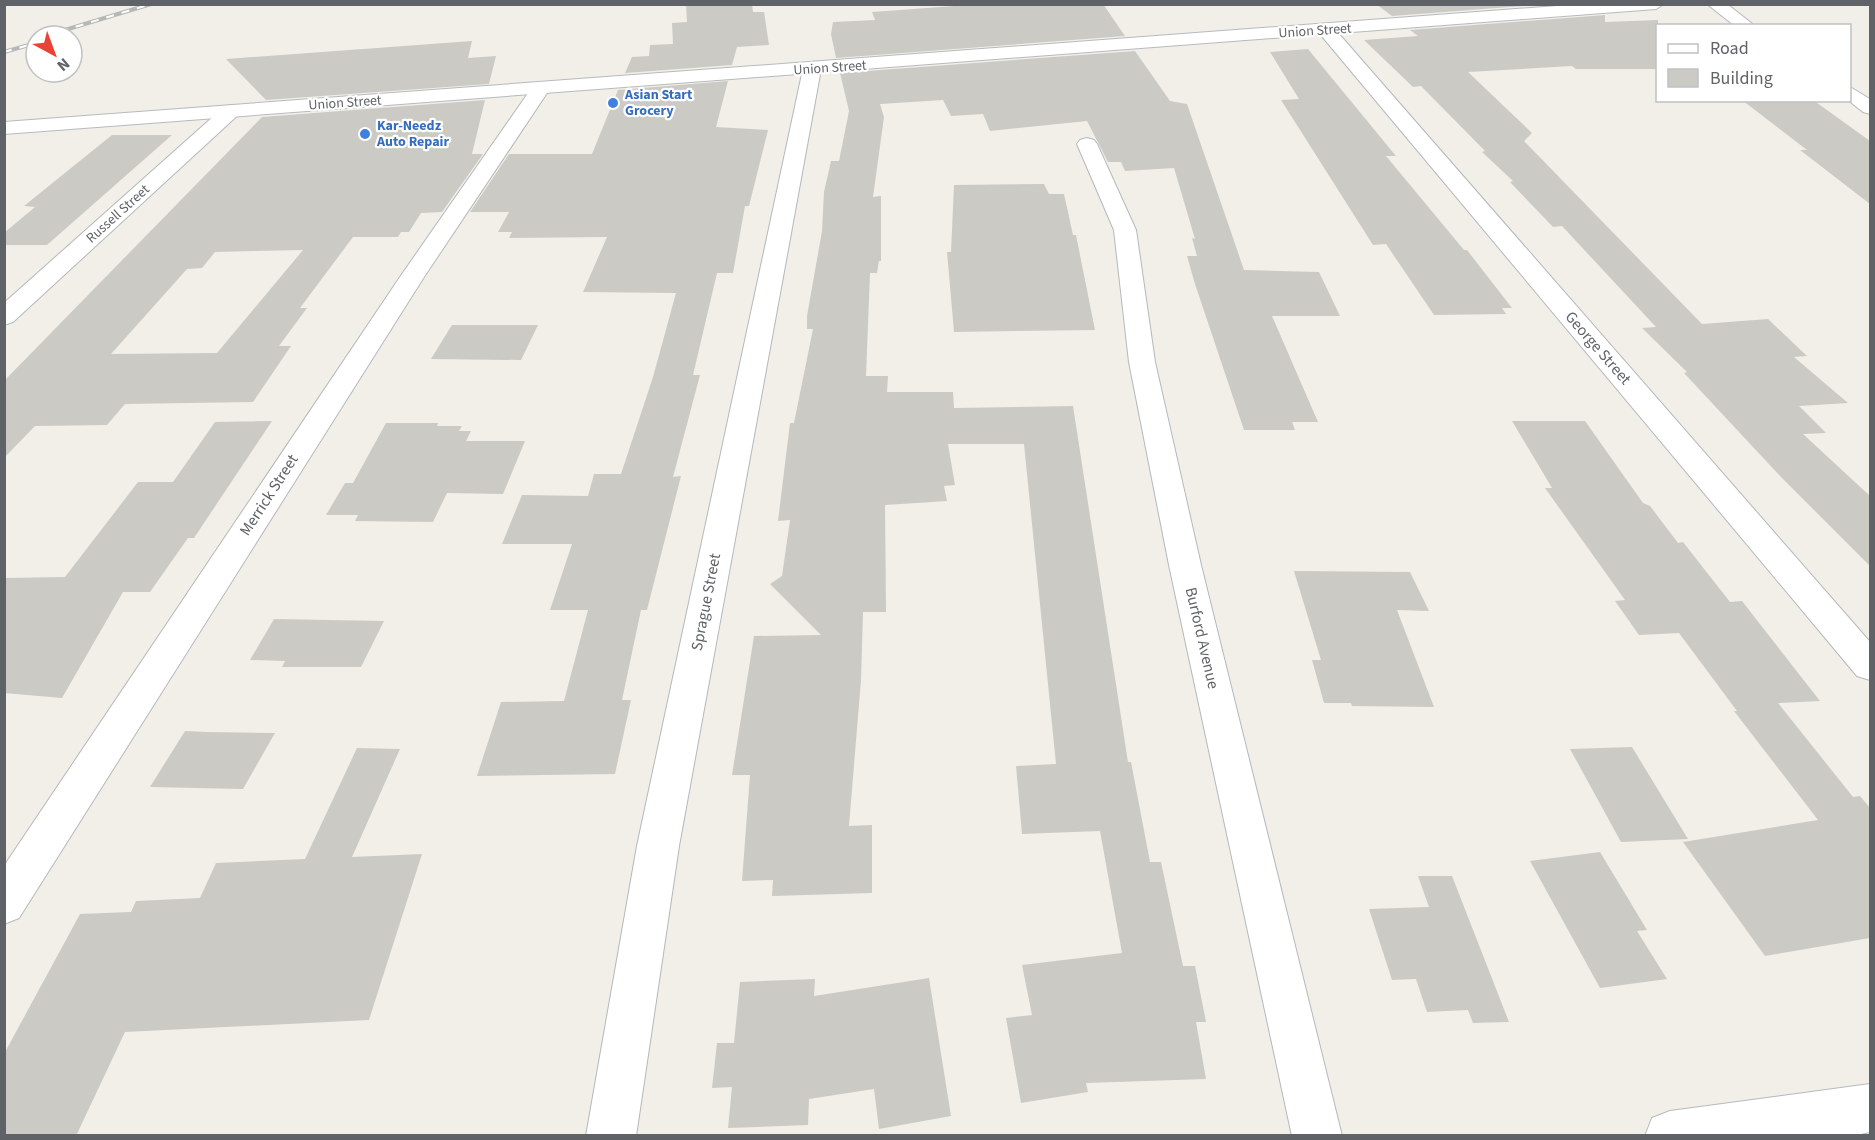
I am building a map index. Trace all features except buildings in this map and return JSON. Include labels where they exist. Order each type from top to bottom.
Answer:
[{"type":"street","name":"Union Street","points":[[4,128],[540,90],[1656,4]]},
{"type":"street","points":[[1715,4],[1744,24]]},
{"type":"street","name":"George Street","points":[[1326,30],[1870,666]]},
{"type":"street","name":"Sprague Street","points":[[610,1136],[658,846],[812,69]]},
{"type":"street","name":"Merrick Street","points":[[4,904],[399,296],[540,90]]},
{"type":"street","points":[[1851,94],[1870,108]]},
{"type":"street","name":"Russell Street","points":[[4,317],[231,111]]},
{"type":"street","name":"Burford Avenue","points":[[1086,144],[1125,230],[1142,362],[1185,565],[1317,1136]]},
{"type":"street","points":[[1670,1136],[1738,1125],[1807,1119],[1870,1108]]},
{"type":"railway","points":[[84,24],[151,4]]},
{"type":"railway","points":[[4,52],[24,46]]},
{"type":"place","name":"Asian Start Grocery","points":[[613,103]]},
{"type":"place","name":"Kar-Needz Auto Repair","points":[[365,134]]}]
